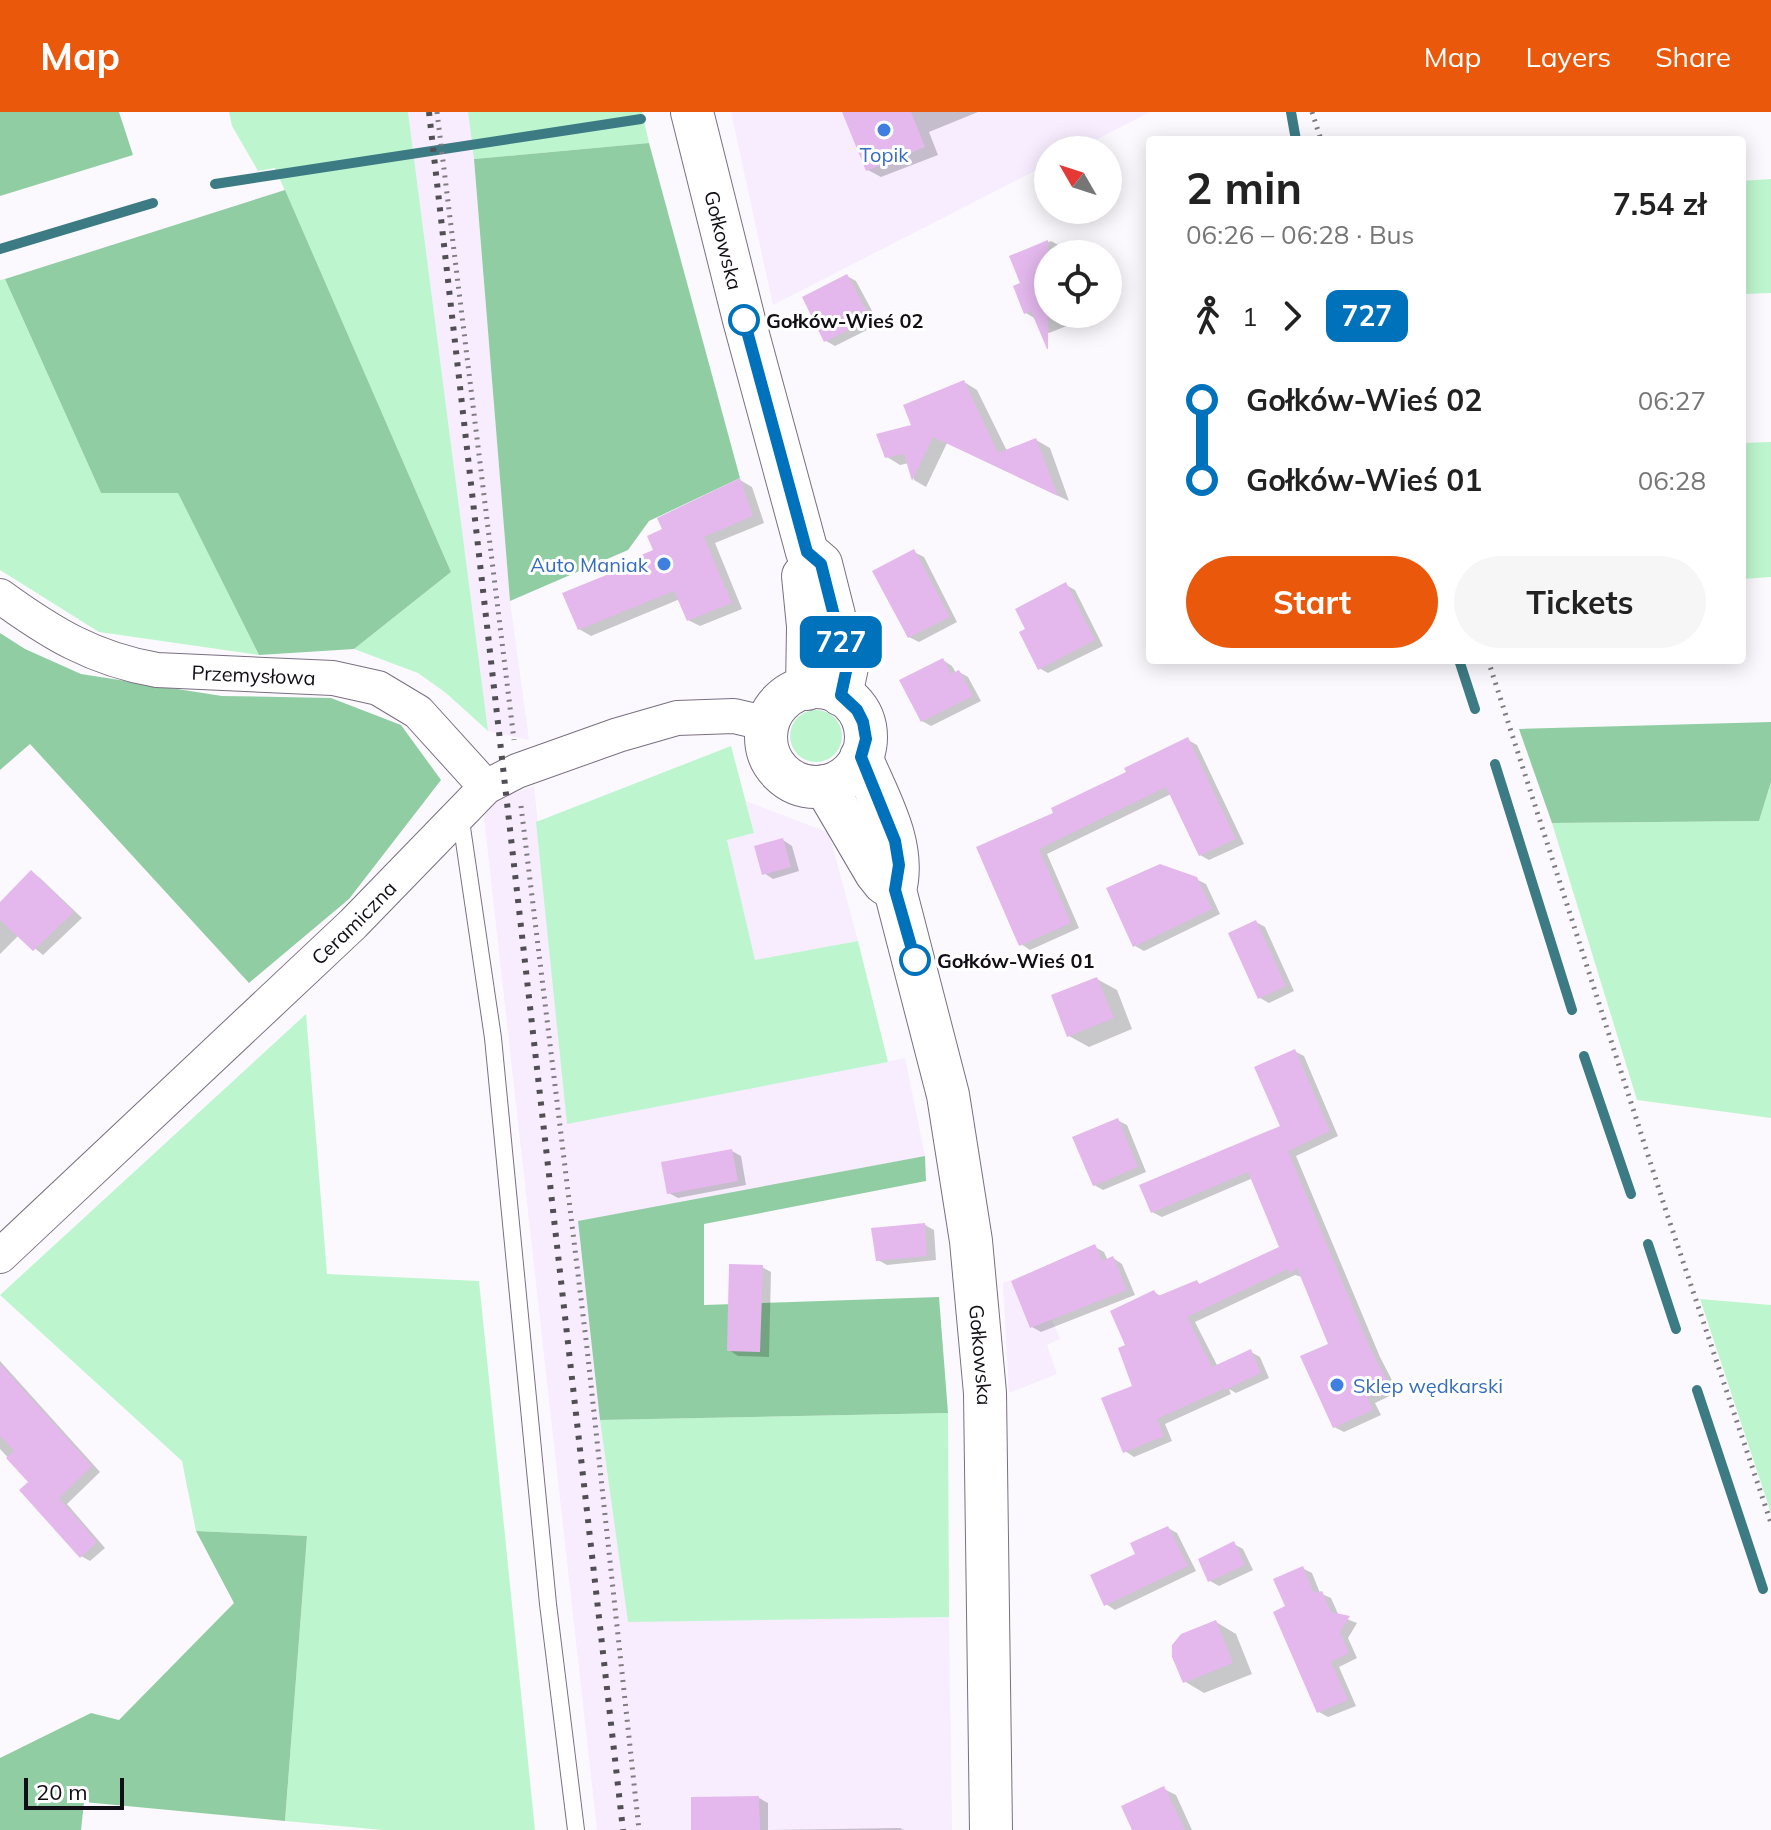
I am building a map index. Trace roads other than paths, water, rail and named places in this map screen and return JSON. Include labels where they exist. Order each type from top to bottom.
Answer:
[{"type":"street","name":"Gołkowska","points":[[692,112],[807,552],[802,564],[808,626],[824,692]]},
{"type":"street","name":"Przemysłowa","points":[[0,596],[68,642],[128,665],[157,670],[333,678],[378,688],[418,712],[486,787]]},
{"type":"street","points":[[824,692],[857,710],[866,739],[854,770],[841,780],[825,786],[808,786],[792,781],[779,771],[770,757],[766,741],[768,724],[774,709],[786,697],[824,692]]},
{"type":"street","name":"Ceramiczna","points":[[0,1256],[353,924],[486,787],[517,771],[618,735],[677,718],[734,716],[768,724]]},
{"type":"street","name":"Gołkowska","points":[[861,757],[895,841],[899,865],[895,890],[948,1095],[971,1241],[985,1393],[991,1830]]},
{"type":"street","name":"Gołkowska","points":[[825,786],[876,873],[895,890]]},
{"type":"lane","points":[[459,812],[493,1038],[548,1604],[576,1830]]},
{"type":"waterway","points":[[1291,112],[1295,136]]},
{"type":"waterway","points":[[215,184],[641,119]]},
{"type":"waterway","points":[[0,249],[153,203]]},
{"type":"waterway","points":[[1460,664],[1475,709]]},
{"type":"waterway","points":[[1495,764],[1572,1010]]},
{"type":"waterway","points":[[1584,1056],[1631,1194]]},
{"type":"waterway","points":[[1648,1244],[1676,1329]]},
{"type":"waterway","points":[[1697,1390],[1763,1589]]},
{"type":"railway","points":[[429,112],[623,1830]]},
{"type":"place","name":"Topik","points":[[884,130]]},
{"type":"place","name":"Gołków-Wieś 02","points":[[744,320]]},
{"type":"place","name":"Auto Maniak","points":[[664,564]]},
{"type":"place","name":"Gołków-Wieś 01","points":[[915,960]]},
{"type":"place","name":"Sklep wędkarski","points":[[1337,1385]]}]
